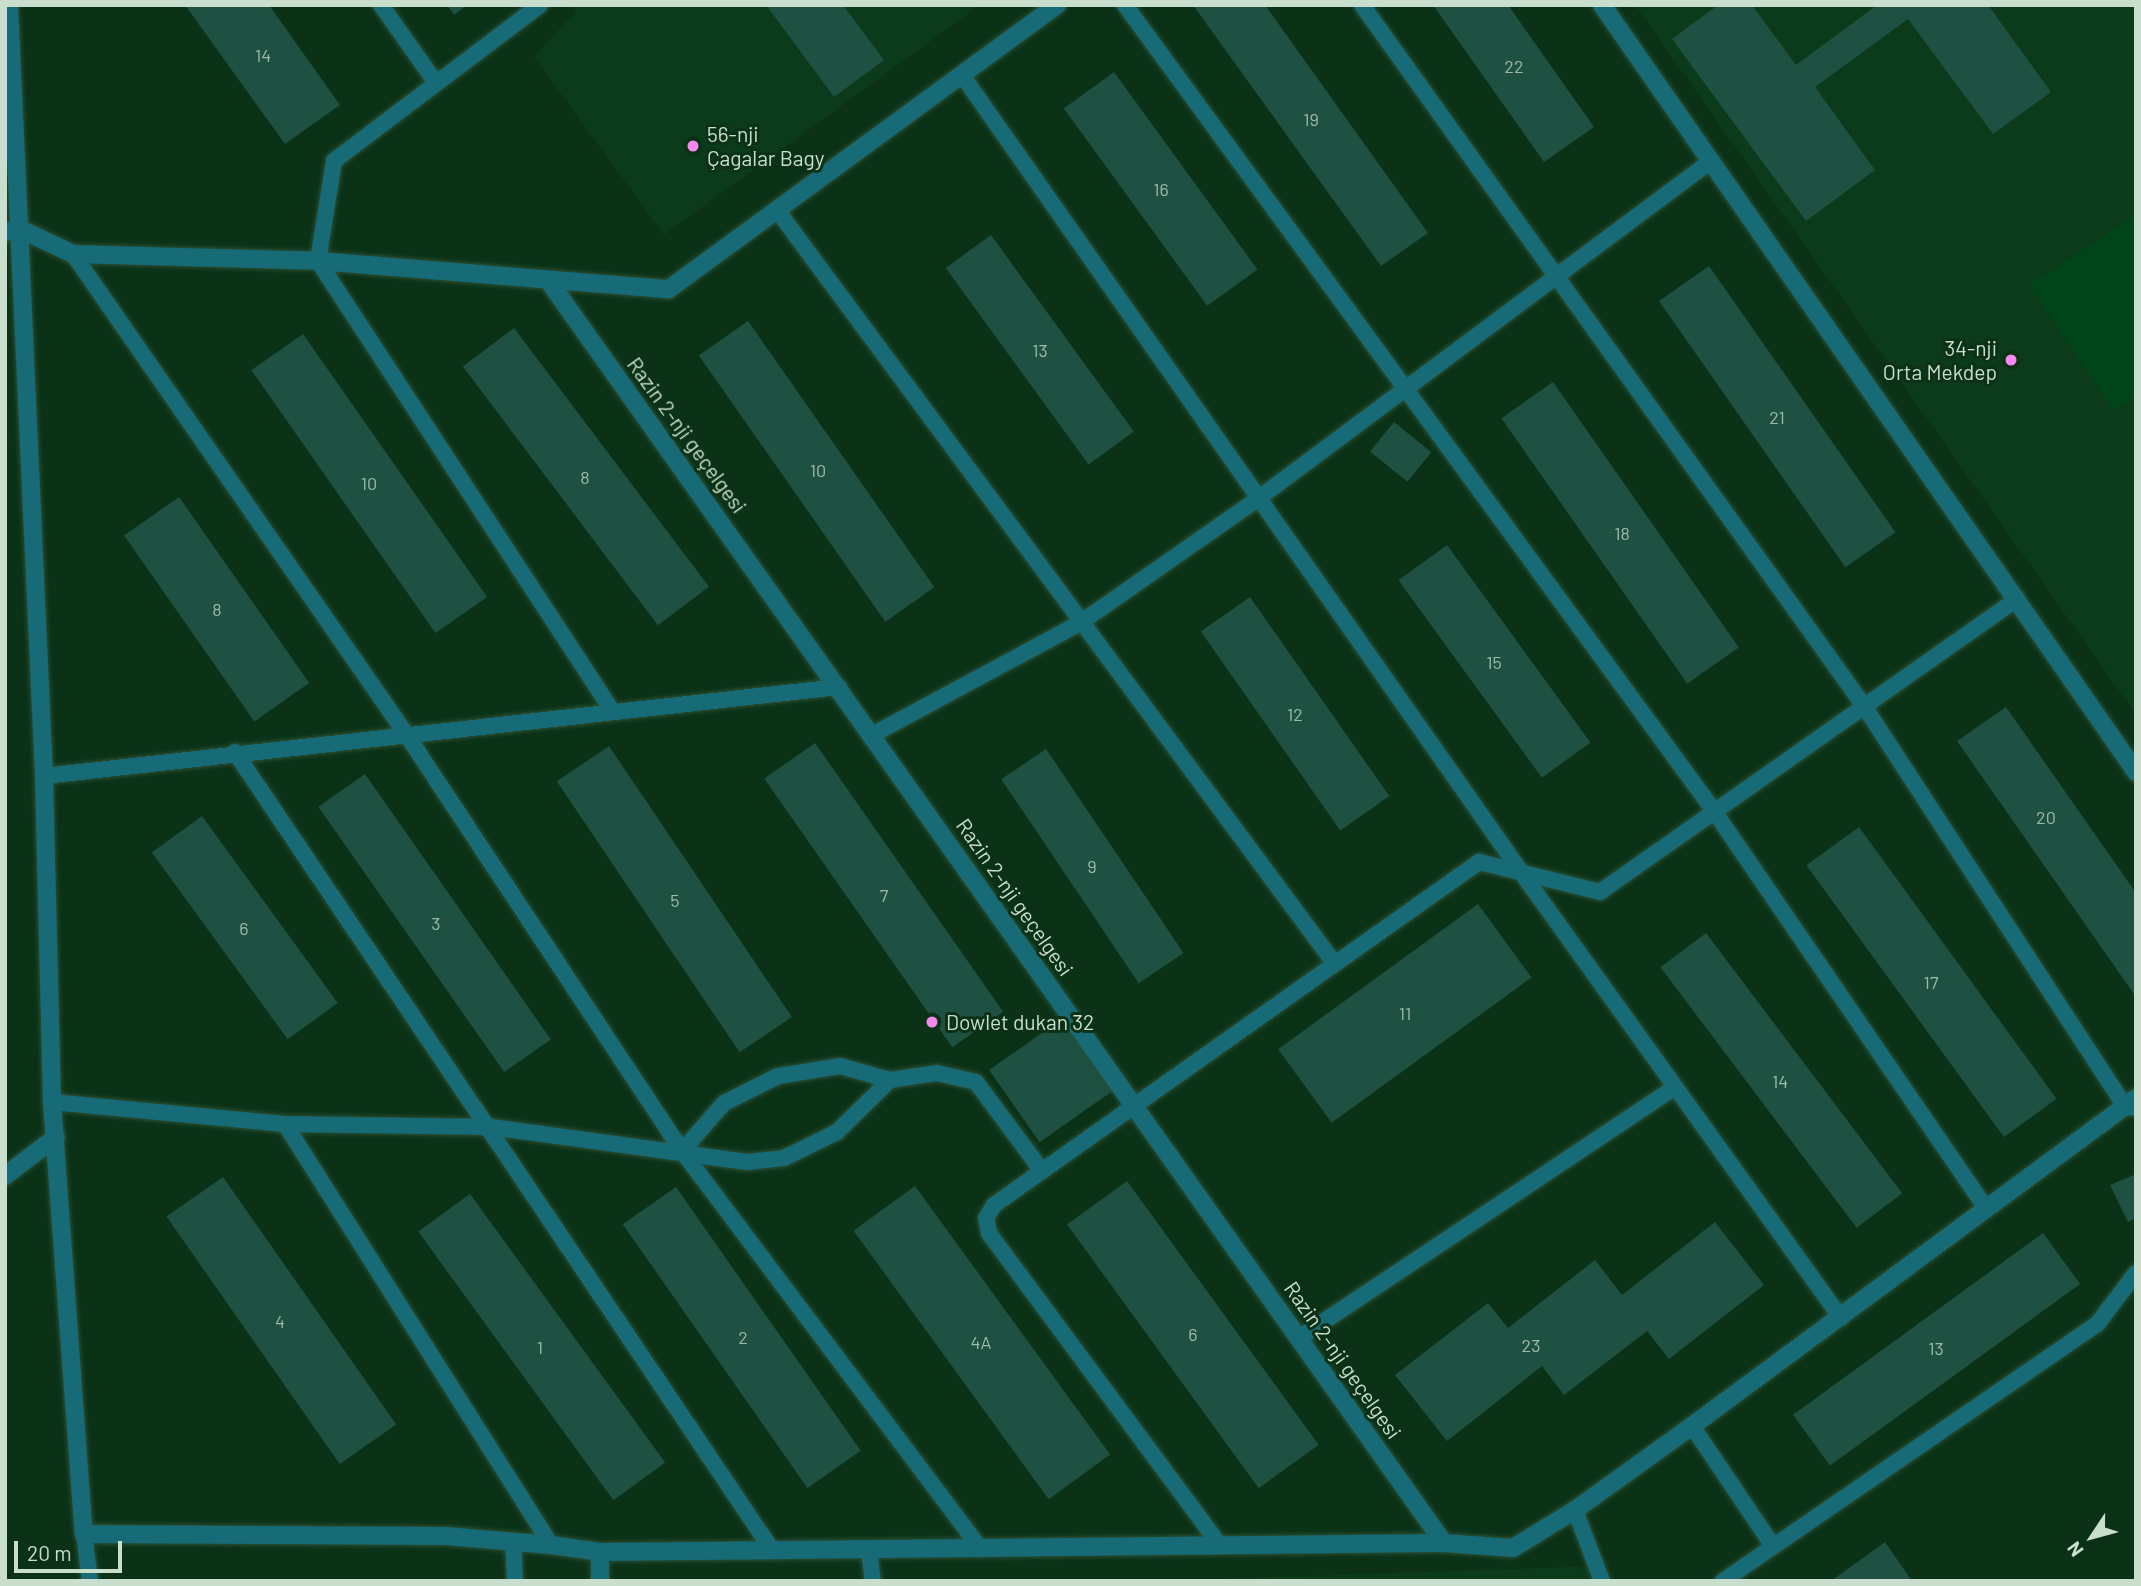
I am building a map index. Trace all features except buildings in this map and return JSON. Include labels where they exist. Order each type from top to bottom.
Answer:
[{"type":"street","points":[[9,5],[13,231],[44,776],[52,1102],[84,1534],[446,1536],[600,1552],[1444,1542],[1514,1548],[1575,1510],[1692,1426],[2132,1104]]},
{"type":"street","points":[[13,231],[73,254],[318,261],[669,289],[1057,5]]},
{"type":"street","points":[[1602,5],[2136,772]]},
{"type":"street","name":"Razin 2-nji geçelgesi","points":[[548,280],[1444,1542]]},
{"type":"street","points":[[5,1176],[56,1137]]},
{"type":"street","points":[[600,1552],[600,1581]]},
{"type":"lane","points":[[381,5],[436,83]]},
{"type":"lane","points":[[540,5],[334,161],[318,261],[614,712]]},
{"type":"lane","points":[[1125,5],[1714,811],[1987,1209]]},
{"type":"lane","points":[[1362,5],[1864,706],[2132,1104]]},
{"type":"lane","points":[[962,75],[1521,872],[1841,1318]]},
{"type":"lane","points":[[873,735],[1080,623],[1259,498],[1406,387],[1560,278],[1711,161]]},
{"type":"lane","points":[[778,210],[1080,623],[1335,964]]},
{"type":"lane","points":[[73,254],[406,734],[682,1151],[981,1549]]},
{"type":"lane","points":[[1219,1544],[989,1233],[986,1218],[994,1205],[1479,862],[1600,892],[2017,599]]},
{"type":"lane","points":[[44,776],[235,752],[839,687]]},
{"type":"lane","points":[[235,752],[491,1127],[772,1550]]},
{"type":"lane","points":[[682,1151],[724,1103],[778,1076],[840,1066],[890,1080],[937,1073],[976,1082],[1042,1171]]},
{"type":"lane","points":[[52,1102],[285,1125],[491,1127],[747,1162],[784,1158],[837,1132],[890,1080]]},
{"type":"lane","points":[[1299,1338],[1675,1087]]},
{"type":"lane","points":[[285,1125],[551,1545]]},
{"type":"lane","points":[[1723,1581],[2098,1323],[2136,1273]]},
{"type":"lane","points":[[1692,1426],[1773,1546]]},
{"type":"lane","points":[[1575,1510],[1602,1581]]},
{"type":"lane","points":[[84,1534],[90,1581]]},
{"type":"lane","points":[[513,1541],[515,1581]]},
{"type":"lane","points":[[869,1550],[873,1581]]},
{"type":"shaded area","name":"56-nji Çagalar Bagy","points":[[574,5],[980,5],[664,235],[534,57],[575,12]]},
{"type":"shaded area","name":"34-nji Orta Mekdep","points":[[1635,5],[2136,5],[2136,715]]},
{"type":"shaded area","points":[[2136,214],[2136,396],[2114,411],[2029,285]]},
{"type":"shaded area","points":[[1601,1566],[1601,1581],[1160,1581]]},
{"type":"place","name":"56-nji Çagalar Bagy","points":[[693,146]]},
{"type":"place","name":"34-nji Orta Mekdep","points":[[2011,360]]},
{"type":"place","name":"Dowlet dukan 32","points":[[932,1022]]}]
